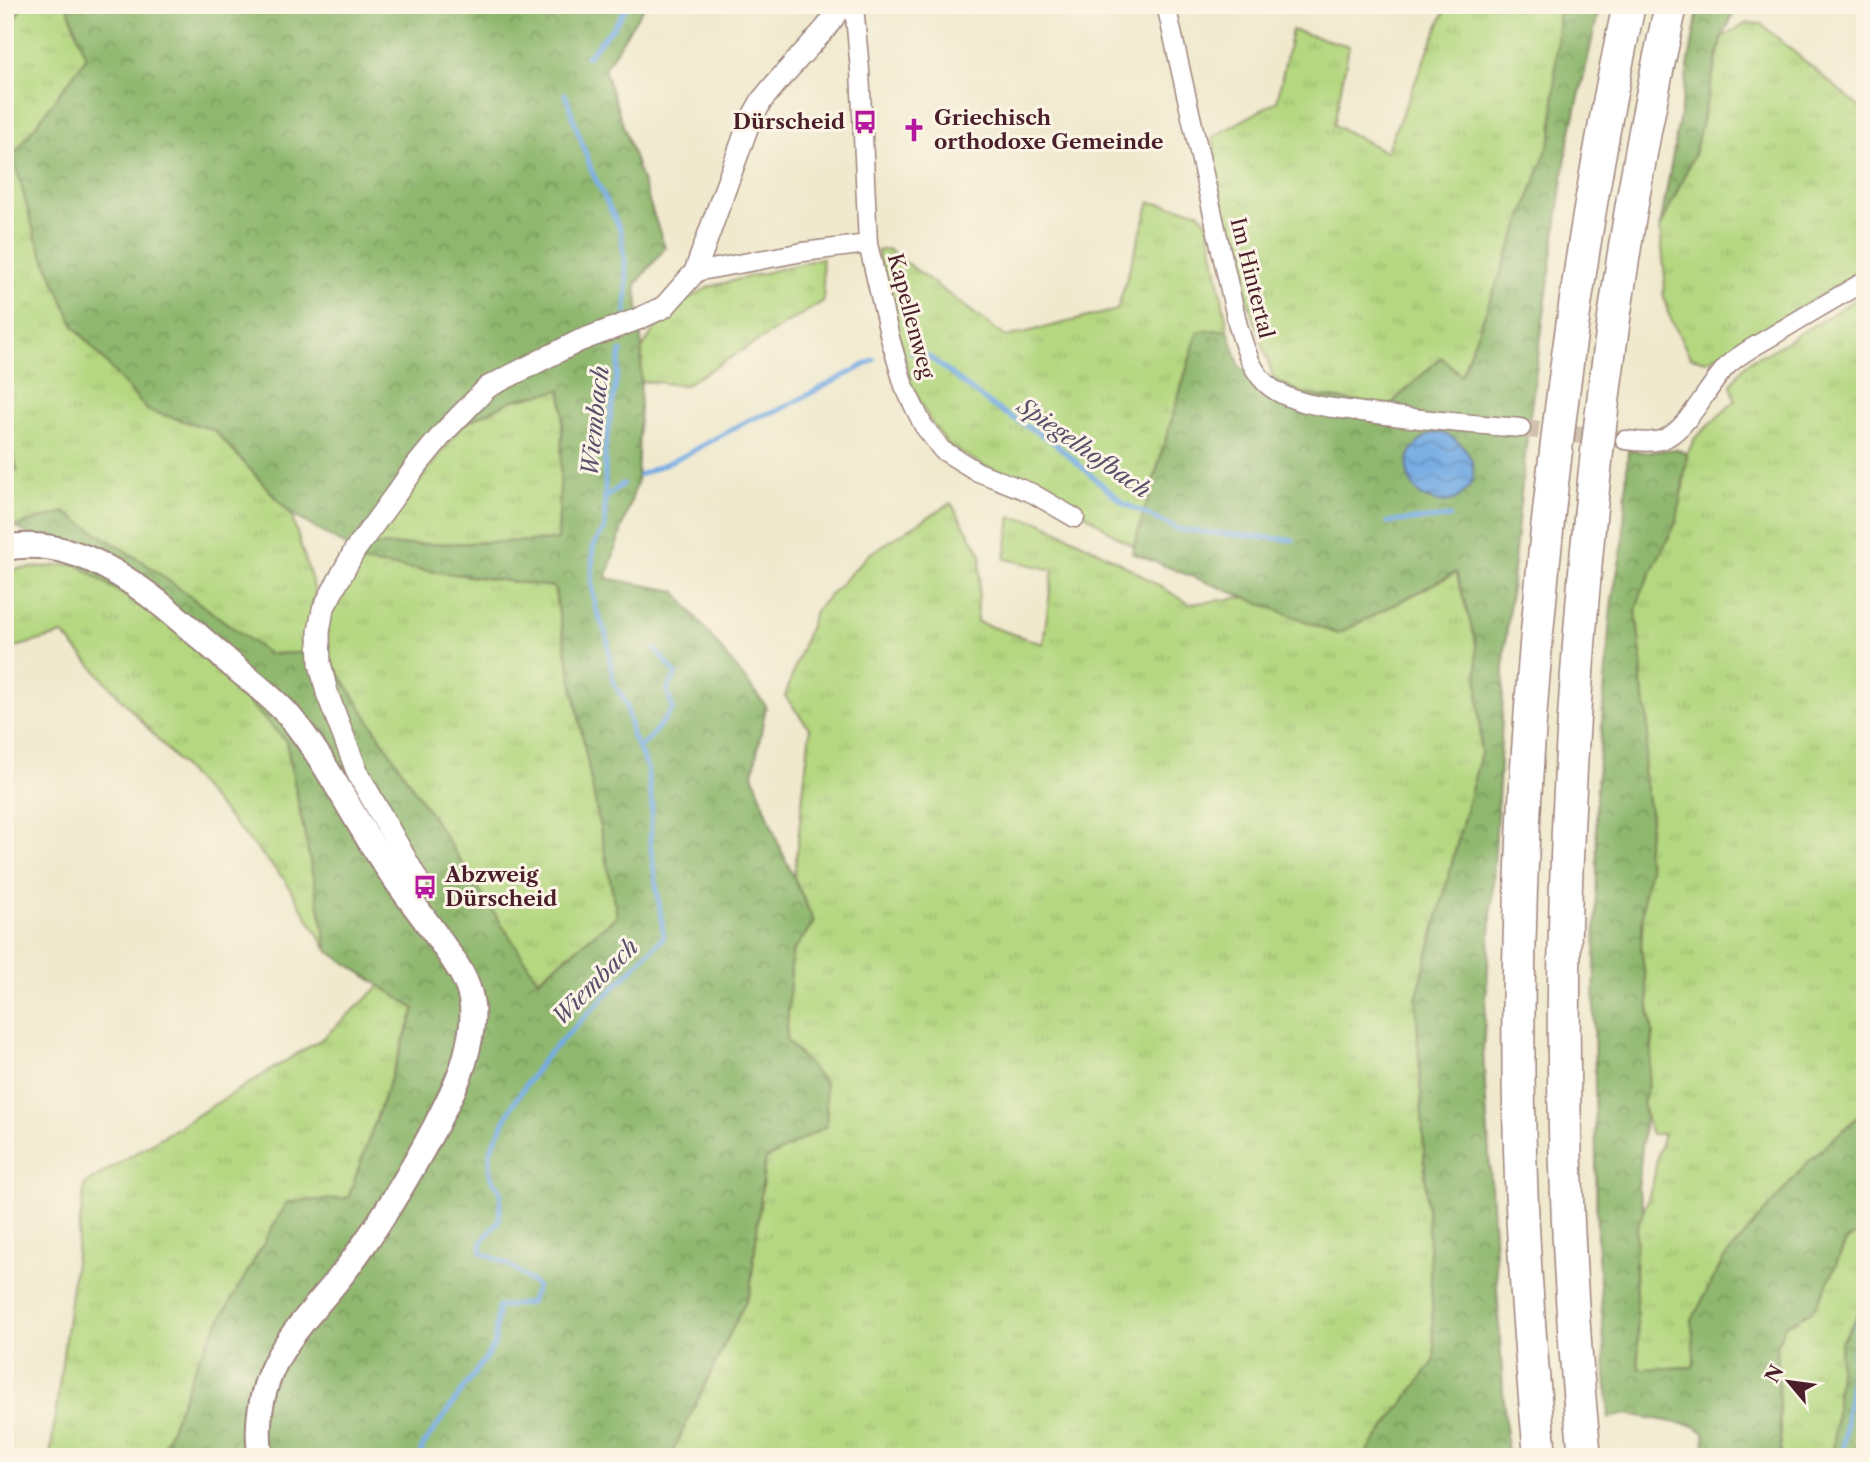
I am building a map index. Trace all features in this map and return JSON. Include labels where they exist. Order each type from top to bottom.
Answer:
[{"type":"highway","points":[[1540,1457],[1521,1178],[1519,1061],[1522,839],[1542,572],[1567,357],[1594,183],[1629,5]]},
{"type":"highway","points":[[1585,1457],[1576,1349],[1566,1146],[1564,960],[1572,740],[1581,613],[1607,374],[1635,192],[1671,5]]},
{"type":"main road","points":[[5,548],[43,547],[87,559],[128,580],[183,621],[289,716],[379,856],[464,976],[471,1000],[472,1024],[464,1061],[451,1095],[423,1149],[393,1201],[345,1271],[275,1363],[265,1388],[259,1416],[258,1443],[261,1457]]},
{"type":"street","points":[[408,896],[415,890],[417,878],[358,774],[327,693],[319,632],[323,609],[355,550],[417,465],[446,430],[488,387],[579,341],[638,320],[663,307],[695,272],[749,123],[762,100],[843,5]]},
{"type":"street","name":"Kapellenweg","points":[[854,5],[869,244],[890,338],[904,386],[923,425],[942,450],[978,472],[1031,493],[1075,518]]},
{"type":"street","name":"Im Hintertal","points":[[1166,5],[1238,326],[1252,365],[1261,377],[1268,385],[1286,396],[1303,402],[1398,417],[1521,428]]},
{"type":"street","name":"Kapellenweg","points":[[695,272],[803,252],[869,244]]},
{"type":"street","points":[[1625,440],[1647,442],[1668,437],[1686,421],[1721,372],[1740,355],[1865,281]]},
{"type":"green space","points":[[5,5],[22,5],[5,43]]},
{"type":"green space","points":[[22,5],[67,5],[86,58],[13,156],[147,410],[214,430],[291,514],[315,591],[306,653],[269,654],[143,562],[64,512],[5,529],[5,475],[17,470],[5,422],[5,43]]},
{"type":"green space","points":[[67,5],[645,5],[604,69],[665,248],[636,284],[642,349],[637,482],[606,578],[675,591],[766,706],[753,774],[778,843],[814,922],[792,953],[786,1040],[825,1083],[827,1126],[765,1160],[750,1292],[670,1457],[160,1457],[199,1357],[287,1202],[348,1198],[415,1009],[328,951],[286,741],[174,626],[15,526],[64,512],[143,562],[269,654],[325,652],[538,980],[617,916],[554,587],[360,562],[370,546],[558,540],[563,410],[561,390],[513,400],[449,431],[410,456],[357,552],[291,514],[214,430],[147,410],[74,326],[36,239],[13,156],[86,58]]},
{"type":"green space","points":[[1447,5],[1559,5],[1553,135],[1461,375],[1441,357],[1389,406],[1304,394],[1274,379],[1223,224],[1213,137],[1277,101],[1292,30],[1349,46],[1334,125],[1386,152]]},
{"type":"green space","points":[[1559,5],[1600,5],[1567,149],[1527,436],[1505,648],[1483,1051],[1507,1457],[1363,1457],[1435,1360],[1416,1000],[1481,753],[1476,643],[1456,572],[1338,634],[1132,553],[1198,331],[1228,330],[1240,368],[1274,379],[1304,395],[1389,406],[1441,357],[1461,375],[1552,135]]},
{"type":"green space","points":[[1699,5],[1738,5],[1722,37],[1694,155],[1660,228]]},
{"type":"green space","points":[[1747,23],[1761,24],[1865,112],[1865,268],[1731,349],[1706,361],[1690,357],[1668,313],[1663,292],[1665,278],[1660,228],[1694,155],[1722,37]]},
{"type":"green space","points":[[1150,202],[1198,211],[1208,224],[1228,330],[1198,331],[1134,546],[1037,485],[984,466],[948,445],[930,421],[911,384],[877,251],[888,249],[1006,337],[1117,310]]},
{"type":"green space","points":[[822,258],[824,301],[685,385],[640,381],[642,349],[663,314],[709,287]]},
{"type":"green space","points":[[1865,294],[1865,1110],[1809,1161],[1723,1260],[1693,1367],[1639,1369],[1635,1272],[1637,1227],[1654,1178],[1664,1134],[1651,1134],[1643,1105],[1653,1036],[1641,948],[1644,893],[1650,868],[1646,853],[1651,818],[1643,771],[1648,737],[1647,713],[1641,684],[1642,664],[1636,611],[1683,488],[1687,454],[1695,438],[1735,401],[1731,385],[1739,373],[1756,357],[1769,352]]},
{"type":"green space","points":[[561,390],[563,411],[558,540],[370,546],[462,425],[513,400]]},
{"type":"green space","points":[[5,422],[17,470],[5,475]]},
{"type":"green space","points":[[1677,449],[1687,454],[1677,521],[1642,590],[1636,611],[1642,664],[1641,684],[1647,713],[1648,737],[1643,771],[1651,818],[1646,853],[1650,868],[1644,893],[1641,948],[1653,1036],[1643,1105],[1645,1117],[1638,1188],[1644,1211],[1637,1227],[1635,1272],[1639,1369],[1693,1367],[1692,1320],[1723,1260],[1809,1161],[1865,1110],[1865,1229],[1846,1241],[1826,1288],[1812,1311],[1784,1326],[1777,1346],[1781,1457],[1706,1457],[1704,1433],[1695,1426],[1627,1414],[1609,1418],[1597,1239],[1594,1013],[1596,799],[1611,606],[1623,543],[1628,450],[1646,452]]},
{"type":"green space","points":[[951,503],[981,554],[977,622],[1043,644],[1053,570],[1005,559],[1011,517],[1041,522],[1117,561],[1190,604],[1245,597],[1338,634],[1457,572],[1476,643],[1481,753],[1416,1000],[1435,1360],[1363,1457],[670,1457],[750,1292],[765,1160],[825,1083],[786,1040],[792,953],[814,922],[794,877],[810,729],[785,696],[815,611],[869,554]]},
{"type":"green space","points":[[360,562],[554,587],[617,916],[537,980],[325,652],[327,621]]},
{"type":"green space","points":[[76,564],[174,626],[286,741],[328,951],[285,880],[63,634],[5,650],[5,570]]},
{"type":"green space","points":[[381,985],[415,1008],[348,1199],[199,1357],[160,1457],[50,1457],[85,1184],[323,1038]]},
{"type":"green space","points":[[1865,1229],[1865,1304],[1841,1342],[1833,1457],[1781,1457],[1777,1346],[1784,1326],[1812,1311],[1846,1240]]},
{"type":"green space","points":[[1865,1304],[1865,1408],[1860,1419],[1857,1457],[1833,1457],[1841,1342]]},
{"type":"water","points":[[1443,433],[1467,452],[1473,469],[1468,488],[1460,496],[1441,502],[1428,499],[1417,491],[1410,480],[1407,467],[1410,454],[1418,443],[1429,434]]},
{"type":"waterway","name":"Wiembach","points":[[587,57],[615,25],[628,5]]},
{"type":"waterway","name":"Wiembach","points":[[565,94],[592,172],[621,231],[627,282],[626,314]]},
{"type":"waterway","name":"Wiembach","points":[[421,1457],[422,1447],[494,1346],[498,1307],[530,1303],[537,1286],[511,1266],[481,1252],[482,1241],[499,1221],[501,1191],[490,1175],[490,1151],[513,1104],[544,1058],[664,937],[650,843],[652,805],[647,767],[632,735],[626,703],[613,682],[607,636],[595,607],[592,584],[593,546],[605,528],[605,449],[621,351]]},
{"type":"waterway","name":"Spiegelhofbach","points":[[911,352],[928,356],[991,405],[1052,441],[1123,503],[1180,530],[1293,540]]},
{"type":"waterway","name":"Spiegelhofbach","points":[[640,475],[685,455],[751,419],[779,410],[874,360]]},
{"type":"waterway","name":"Spiegelhofbach","points":[[604,499],[623,484]]},
{"type":"waterway","name":"Spiegelhofbach","points":[[1388,522],[1450,517]]},
{"type":"waterway","points":[[639,747],[673,709],[667,690],[676,674],[656,650]]},
{"type":"waterway","points":[[1842,1457],[1857,1324],[1865,1317]]},
{"type":"tunnel","points":[[1521,428],[1625,440]]},
{"type":"place","name":"Dürscheid","points":[[865,122]]},
{"type":"place","name":"Griechisch orthodoxe Gemeinde","points":[[914,130]]},
{"type":"place","name":"Abzweig Dürscheid","points":[[425,887]]}]
